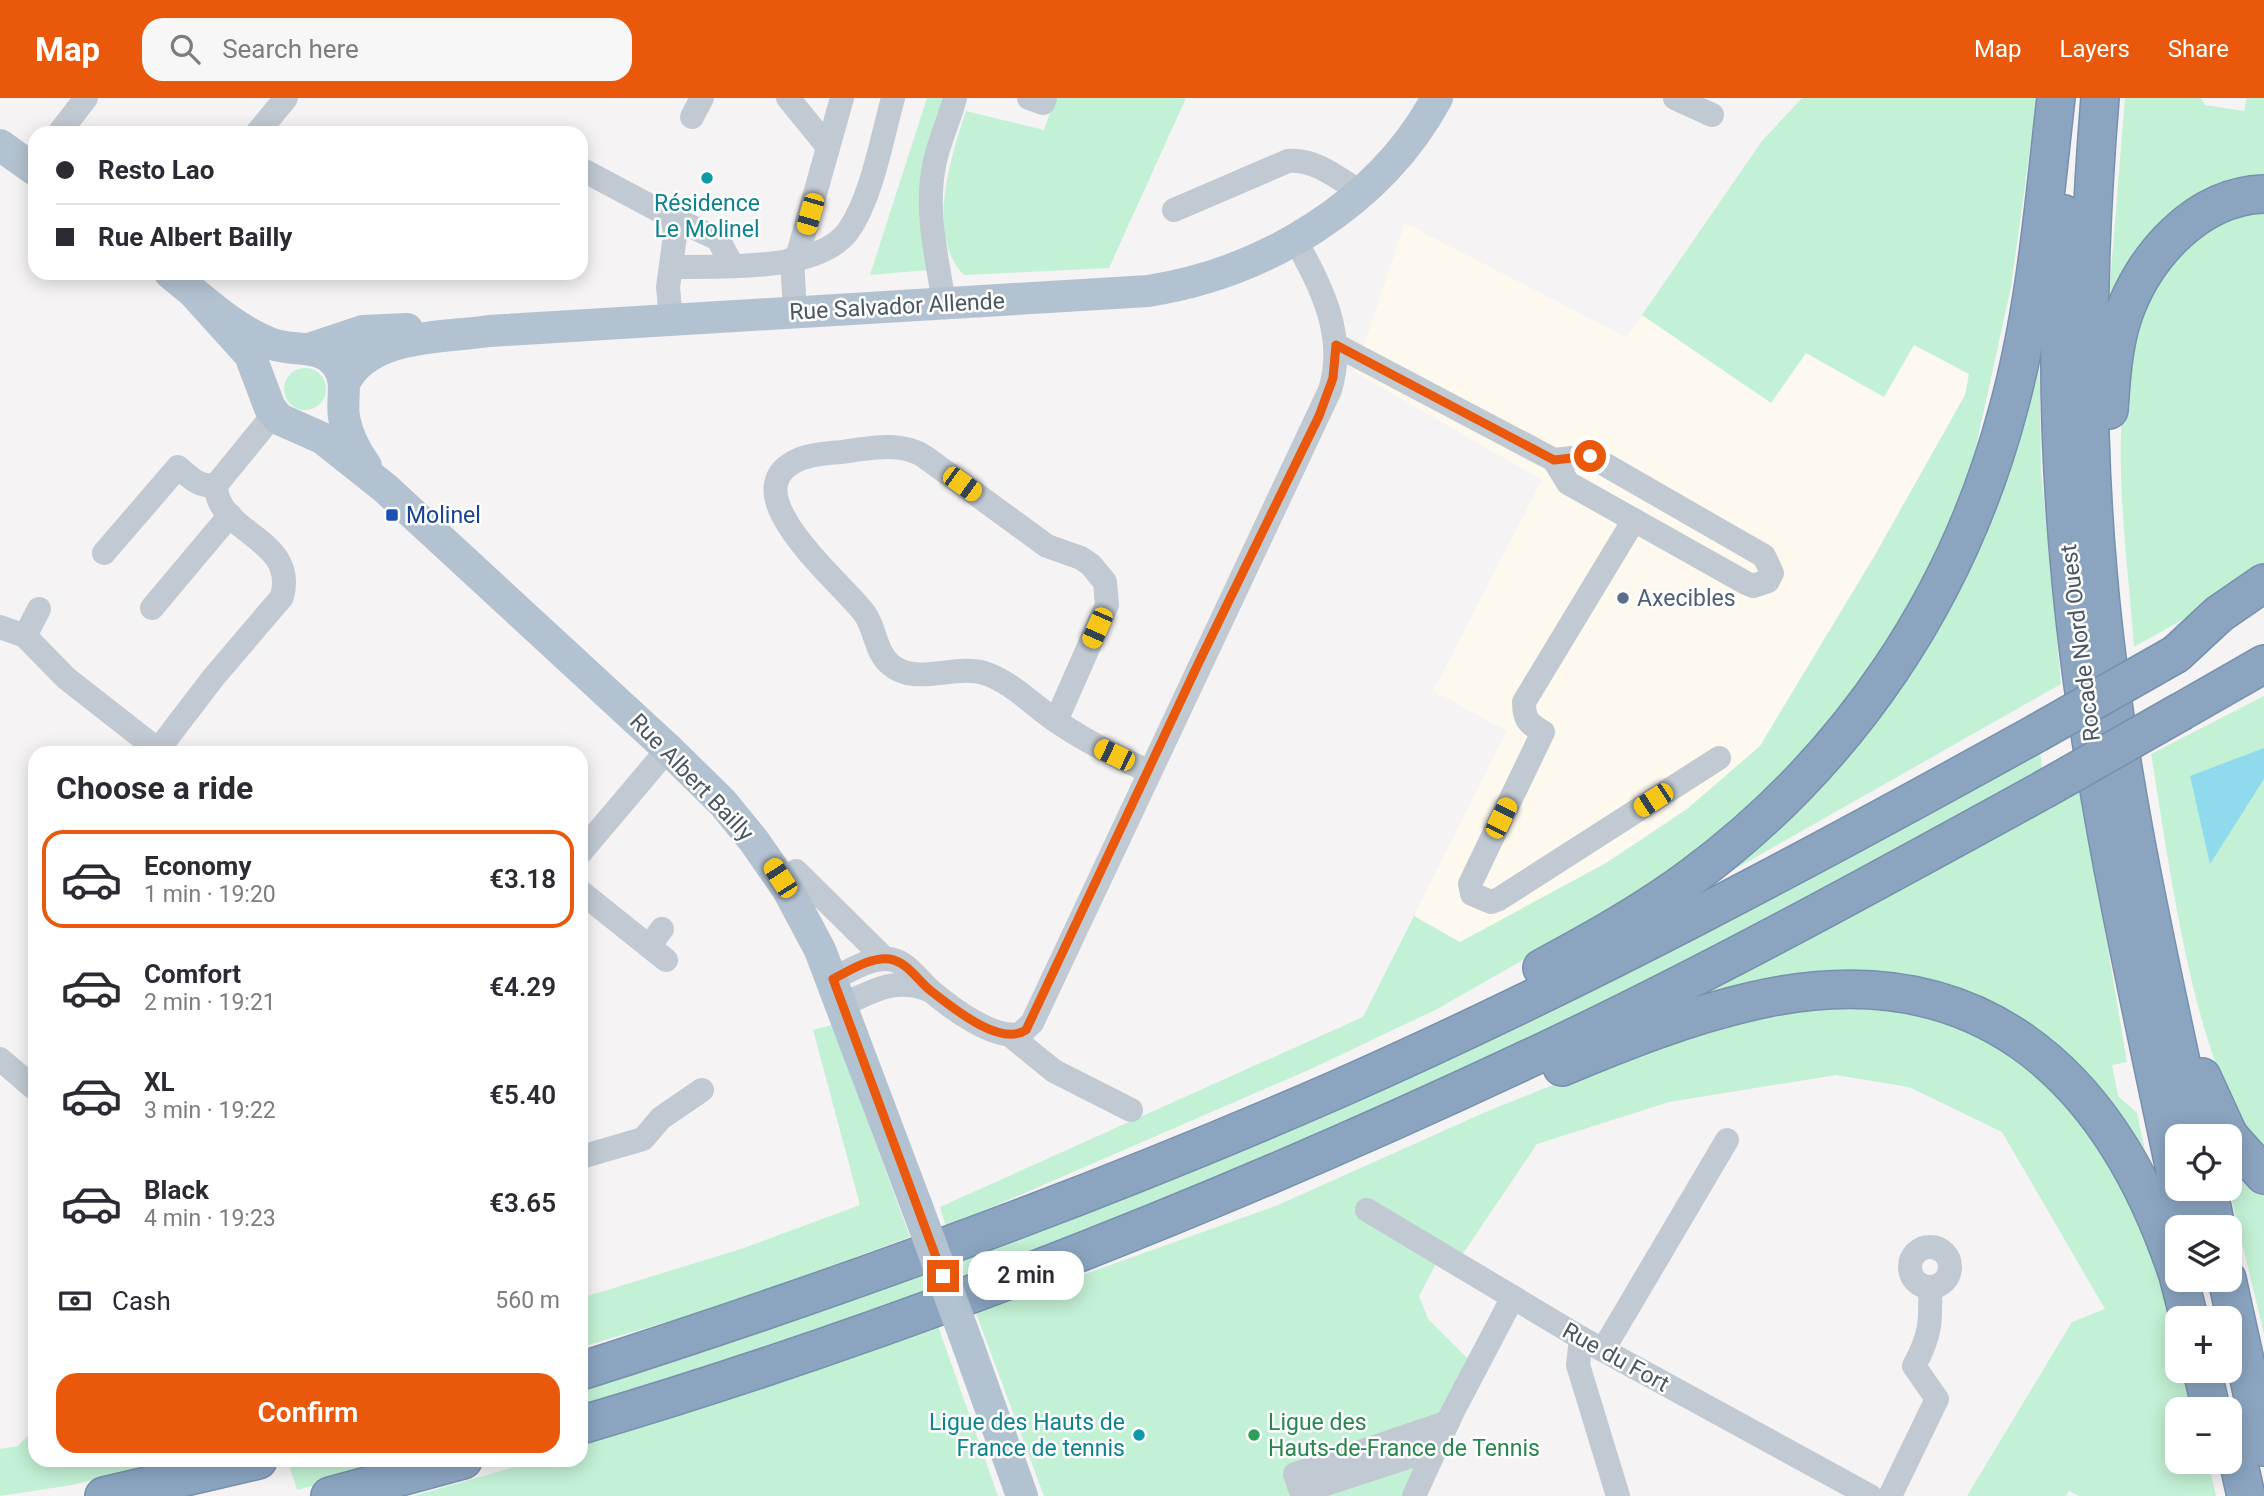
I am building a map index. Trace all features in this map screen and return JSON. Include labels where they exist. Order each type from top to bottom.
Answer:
[{"type":"highway","points":[[1338,1089],[1383,1055],[1599,937],[1693,877],[1796,787],[1831,749],[1889,674],[1918,629],[1962,544],[2009,408],[2032,291],[2056,98]]},
{"type":"highway","name":"Rocade Nord Ouest","points":[[2073,98],[2063,239],[2060,350],[2070,568],[2096,766],[2166,1124]]},
{"type":"highway","name":"Rocade Nord Ouest","points":[[2101,98],[2091,241],[2088,361],[2091,468],[2105,638],[2146,884],[2195,1124]]},
{"type":"highway","points":[[2105,638],[2111,571],[2109,404],[2115,349],[2124,313],[2150,263],[2182,228],[2228,201],[2264,194]]},
{"type":"highway","points":[[2176,654],[2219,614],[2264,583]]},
{"type":"highway","points":[[588,1369],[820,1293],[952,1245],[1338,1089],[1655,938],[2036,733],[2264,604]]},
{"type":"highway","points":[[1029,1272],[1262,1178],[1546,1050],[1772,936],[2043,790],[2264,664]]},
{"type":"highway","points":[[2182,711],[2264,680]]},
{"type":"highway","points":[[2146,884],[2182,995],[2204,1083],[2223,1124]]},
{"type":"highway","points":[[588,1423],[792,1357],[1029,1272],[1220,1209],[1675,1023],[1777,997],[1858,991],[1893,993],[1953,1007],[2015,1035],[2042,1054],[2086,1098],[2127,1157],[2165,1244]]},
{"type":"highway","points":[[2242,1150],[2264,1175]]},
{"type":"highway","points":[[2230,1292],[2264,1447]]},
{"type":"highway","points":[[104,1496],[228,1467]]},
{"type":"highway","points":[[330,1496],[437,1467]]},
{"type":"highway","points":[[2228,1474],[2234,1496]]},
{"type":"highway","points":[[2241,1474],[2246,1496]]},
{"type":"main road","name":"Rue Salvador Allende","points":[[303,349],[352,334],[376,330],[489,331],[1169,288],[1246,265],[1295,239],[1360,192],[1399,152],[1433,99]]},
{"type":"main road","points":[[0,145],[28,163]]},
{"type":"main road","points":[[182,282],[249,333],[274,345],[303,349],[331,358],[340,370],[353,445],[385,488]]},
{"type":"main road","points":[[182,282],[250,355],[270,404],[291,426],[304,428],[329,443],[385,488]]},
{"type":"main road","name":"Rue Salvador Allende","points":[[344,393],[358,363],[383,348],[489,331]]},
{"type":"main road","points":[[270,404],[267,377],[272,366],[280,358],[303,349]]},
{"type":"main road","points":[[304,428],[328,421],[344,393]]},
{"type":"main road","name":"Rue Albert Bailly","points":[[385,488],[668,749],[723,803],[763,852],[807,923],[838,992],[1022,1496]]},
{"type":"street","points":[[64,126],[86,98]]},
{"type":"street","points":[[263,126],[286,98]]},
{"type":"street","points":[[788,98],[828,146]]},
{"type":"street","points":[[795,312],[795,259],[842,98]]},
{"type":"street","points":[[671,267],[795,259],[818,254],[835,244],[849,231],[862,205],[893,98]]},
{"type":"street","points":[[944,303],[931,221],[931,183],[938,146],[955,98]]},
{"type":"street","points":[[1675,98],[1712,115]]},
{"type":"street","points":[[1174,209],[1288,162],[1302,160],[1360,192]]},
{"type":"street","points":[[588,180],[718,239],[732,265]]},
{"type":"street","points":[[671,320],[668,287],[675,236],[673,218]]},
{"type":"street","points":[[1011,1036],[1020,1034],[1031,1023],[1148,771],[1319,416],[1333,378],[1336,345],[1329,308],[1295,239]]},
{"type":"street","points":[[1336,345],[1554,460],[1568,483],[1754,586],[1768,581],[1772,573],[1763,555],[1590,456],[1554,460]]},
{"type":"street","points":[[161,746],[213,678],[282,597],[286,584],[279,561],[230,515],[218,500],[216,485],[270,404]]},
{"type":"street","points":[[1056,721],[1107,605],[1105,582],[1098,571],[1082,558],[1047,546],[925,457],[908,448],[811,456],[788,467],[777,488],[779,513],[865,614],[879,650],[892,667],[913,674],[958,670],[988,674],[1056,721],[1096,746],[1148,771]]},
{"type":"street","points":[[104,553],[178,467],[197,483],[207,487],[216,485]]},
{"type":"street","points":[[152,607],[230,515]]},
{"type":"street","points":[[1634,520],[1524,702],[1524,716],[1529,724],[1543,732],[1470,884],[1472,894],[1491,902],[1499,899],[1719,758]]},
{"type":"street","points":[[25,636],[39,609]]},
{"type":"street","points":[[0,627],[25,636],[66,678],[151,746]]},
{"type":"street","points":[[588,844],[668,749]]},
{"type":"street","points":[[796,871],[885,958],[907,967],[930,990],[989,1030],[1011,1036],[1054,1071],[1131,1110]]},
{"type":"street","points":[[588,897],[659,945]]},
{"type":"street","points":[[838,992],[885,958]]},
{"type":"street","points":[[838,992],[910,983],[930,990]]},
{"type":"street","points":[[0,1059],[28,1083]]},
{"type":"street","points":[[588,1155],[643,1139],[661,1118],[702,1090]]},
{"type":"street","points":[[1603,1350],[1727,1140]]},
{"type":"street","name":"Rue du Fort","points":[[1367,1209],[1581,1338],[1870,1496]]},
{"type":"street","points":[[1890,1496],[1937,1399],[1914,1366],[1928,1341],[1931,1323],[1930,1287]]},
{"type":"street","points":[[1413,1496],[1513,1297]]},
{"type":"street","points":[[1581,1338],[1578,1365],[1618,1496]]},
{"type":"street","points":[[1436,1448],[1301,1492],[1295,1474],[1448,1422]]},
{"type":"shaded area","points":[[1405,223],[1626,337],[1642,315],[1771,402],[1806,353],[1883,397],[1914,345],[1969,374],[1965,395],[1875,555],[1760,746],[1687,809],[1606,863],[1460,943],[1414,916],[1507,731],[1433,691],[1542,480],[1355,372]]},
{"type":"green space","points":[[927,98],[946,98],[928,270],[870,275]]},
{"type":"green space","points":[[1055,98],[1186,98],[1109,268],[964,275],[952,259],[944,218],[948,173],[966,111],[1044,130]]},
{"type":"green space","points":[[1802,98],[2037,98],[2011,287],[1969,478],[1938,556],[1877,663],[1814,746],[1732,825],[1647,889],[1437,1009],[1313,1068],[946,1227],[940,1207],[1363,1017],[1414,916],[1460,942],[1606,863],[1687,809],[1760,746],[1875,555],[1965,395],[1969,374],[1914,345],[1884,397],[1806,353],[1771,403],[1642,315],[1762,141]]},
{"type":"green space","points":[[2125,98],[2201,98],[2205,105],[2244,111],[2247,98],[2264,98],[2264,183],[2108,308]]},
{"type":"green space","points":[[2250,213],[2264,213],[2264,565],[2189,616],[2134,647],[2123,513],[2121,423],[2126,378],[2135,335],[2152,286],[2187,246],[2213,227]]},
{"type":"green space","points":[[2039,314],[2041,469],[2061,684],[1675,903],[1887,699]]},
{"type":"green space","points":[[305,368],[320,374],[326,389],[320,404],[305,410],[290,404],[284,389],[290,374]]},
{"type":"green space","points":[[2264,696],[2264,1146],[2240,1117],[2220,1075],[2203,1022],[2176,903],[2151,754]]},
{"type":"green space","points":[[2040,751],[2043,776],[1552,1032],[1321,1137],[990,1273],[588,1410],[588,1381],[904,1276]]},
{"type":"green space","points":[[2081,790],[2127,1062],[2112,1065],[2118,1096],[2137,1113],[2151,1179],[2115,1113],[2082,1070],[2052,1041],[2020,1017],[1984,999],[1947,986],[1907,977],[1866,974],[1791,978],[1697,999]]},
{"type":"green space","points":[[1805,1009],[1879,1009],[1949,1023],[2015,1052],[2072,1103],[2115,1162],[2171,1306],[2165,1306],[2165,1383],[2191,1383],[2194,1397],[2165,1397],[2165,1474],[2211,1474],[2216,1496],[2079,1496],[2069,1491],[2066,1496],[1967,1496],[2072,1322],[2105,1309],[2002,1132],[1909,1087],[1836,1075],[1669,1102],[1537,1144],[1462,1255],[1446,1245],[1419,1296],[1428,1319],[1469,1360],[1414,1496],[1044,1496],[976,1313],[1278,1205],[1488,1111],[1608,1063],[1726,1023]]},
{"type":"green space","points":[[832,1025],[910,1237],[725,1305],[588,1345],[588,1296],[741,1249],[860,1205],[813,1030]]},
{"type":"green space","points":[[2242,1175],[2264,1193],[2264,1334],[2242,1242],[2242,1215],[2235,1215],[2232,1201],[2242,1201]]},
{"type":"green space","points":[[938,1326],[998,1496],[413,1496],[514,1467],[588,1467],[588,1444]]},
{"type":"green space","points":[[28,1435],[28,1467],[142,1467],[72,1485],[0,1496],[0,1449],[18,1446]]},
{"type":"green space","points":[[290,1467],[384,1467],[297,1490]]},
{"type":"water","points":[[2264,748],[2264,779],[2210,864],[2190,776]]},
{"type":"place","name":"Résidence Le Molinel","points":[[707,178]]},
{"type":"place","name":"Molinel","points":[[392,515]]},
{"type":"place","name":"Axecibles","points":[[1623,598]]},
{"type":"place","name":"Ligue des Hauts de France de tennis","points":[[1139,1435]]},
{"type":"place","name":"Ligue des Hauts-de-France de Tennis","points":[[1254,1435]]},
{"type":"route","points":[[943,1276],[833,979],[872,961],[885,958],[897,961],[914,973],[930,990],[989,1030],[1003,1036],[1011,1036],[1026,1030],[1199,662],[1319,416],[1336,367],[1336,345],[1554,460],[1590,456]]}]
